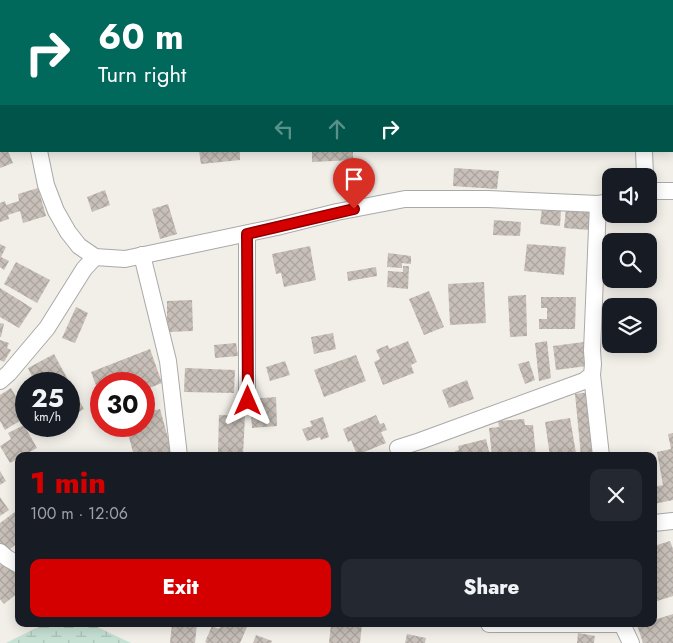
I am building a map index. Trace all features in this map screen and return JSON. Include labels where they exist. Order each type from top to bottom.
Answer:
[{"type":"street","points":[[39,152],[46,185],[56,211],[68,232],[79,246],[95,257],[125,259],[247,234],[337,212],[405,199],[602,203]]},
{"type":"street","points":[[644,152],[645,168]]},
{"type":"street","points":[[657,191],[673,191]]},
{"type":"street","points":[[601,452],[592,374],[592,351],[602,223]]},
{"type":"street","points":[[247,234],[248,401]]},
{"type":"street","points":[[142,255],[168,361],[179,452]]},
{"type":"street","points":[[0,382],[47,328],[84,269],[95,257]]},
{"type":"street","points":[[398,448],[584,381],[592,374]]},
{"type":"street","points":[[657,523],[673,521]]},
{"type":"street","points":[[0,552],[15,563]]},
{"type":"street","points":[[623,627],[631,643]]},
{"type":"green space","points":[[38,627],[97,627],[131,643],[6,643]]},
{"type":"building","points":[[0,152],[8,152],[13,163],[0,168]]},
{"type":"building","points":[[199,152],[240,152],[240,160],[201,164]]},
{"type":"building","points":[[312,152],[353,152],[353,160],[312,162]]},
{"type":"building","points":[[454,168],[499,171],[497,189],[453,186]]},
{"type":"building","points":[[38,188],[46,216],[23,223],[20,211],[8,215],[9,219],[0,222],[0,203],[5,201],[6,205],[19,201],[18,194]]},
{"type":"building","points":[[105,190],[110,205],[92,212],[87,197]]},
{"type":"building","points":[[168,204],[177,234],[160,239],[152,209]]},
{"type":"building","points":[[542,208],[561,210],[560,226],[540,224]]},
{"type":"building","points":[[566,208],[591,210],[589,230],[564,228]]},
{"type":"building","points":[[494,220],[521,222],[520,236],[493,235]]},
{"type":"building","points":[[0,244],[6,247],[1,257],[9,261],[4,270],[0,267]]},
{"type":"building","points":[[527,244],[566,247],[564,275],[524,271]]},
{"type":"building","points":[[310,246],[316,280],[284,287],[281,273],[276,274],[272,254]]},
{"type":"building","points":[[388,253],[411,256],[411,264],[402,263],[402,268],[387,267]]},
{"type":"building","points":[[16,262],[50,280],[37,303],[4,284]]},
{"type":"building","points":[[403,266],[409,266],[408,289],[387,287],[388,271],[403,272]]},
{"type":"building","points":[[376,267],[377,276],[348,281],[347,272]]},
{"type":"building","points":[[484,282],[486,323],[450,325],[448,284]]},
{"type":"building","points":[[0,288],[32,308],[19,328],[0,317]]},
{"type":"building","points":[[429,291],[444,327],[424,335],[409,299]]},
{"type":"building","points":[[526,295],[527,336],[510,337],[508,296]]},
{"type":"building","points":[[541,297],[576,297],[575,329],[539,329],[539,319],[547,319],[547,308],[541,308]]},
{"type":"building","points":[[192,300],[193,331],[167,332],[167,301]]},
{"type":"building","points":[[76,307],[88,313],[75,343],[62,338]]},
{"type":"building","points":[[0,323],[4,324],[1,337],[0,337]]},
{"type":"building","points":[[333,333],[336,349],[314,354],[311,337]]},
{"type":"building","points":[[0,340],[9,343],[7,348],[11,350],[4,362],[0,360]]},
{"type":"building","points":[[408,341],[417,362],[411,365],[414,373],[383,385],[374,362],[380,359],[376,350],[388,345],[389,349]]},
{"type":"building","points":[[547,341],[551,378],[539,381],[535,343]]},
{"type":"building","points":[[584,342],[587,366],[556,370],[553,346]]},
{"type":"building","points":[[236,343],[238,356],[215,358],[214,345]]},
{"type":"building","points":[[150,349],[162,383],[155,386],[155,372],[91,372]]},
{"type":"building","points":[[54,354],[64,372],[30,372],[28,368]]},
{"type":"building","points":[[356,355],[366,381],[324,397],[314,370]]},
{"type":"building","points":[[285,361],[290,375],[270,381],[266,367]]},
{"type":"building","points":[[529,361],[535,380],[525,384],[518,364]]},
{"type":"building","points":[[185,368],[235,370],[234,393],[184,392]]},
{"type":"building","points":[[467,380],[474,399],[449,408],[442,390]]},
{"type":"building","points":[[11,388],[15,395],[15,424],[5,430],[0,421],[0,395]]},
{"type":"building","points":[[590,392],[596,452],[581,452],[575,394]]},
{"type":"building","points":[[276,397],[277,426],[252,428],[250,399]]},
{"type":"building","points":[[80,402],[84,409],[80,411]]},
{"type":"building","points":[[160,409],[172,452],[133,452],[129,437],[155,437],[155,410]]},
{"type":"building","points":[[219,415],[245,416],[243,452],[218,452]]},
{"type":"building","points":[[376,415],[380,424],[384,423],[387,430],[381,432],[386,443],[364,452],[356,452],[351,440],[348,442],[343,429]]},
{"type":"building","points":[[323,417],[329,437],[321,440],[320,437],[307,441],[302,429],[312,426],[310,421]]},
{"type":"building","points":[[570,418],[576,452],[549,452],[545,422]]},
{"type":"building","points":[[524,419],[525,425],[533,425],[536,452],[492,452],[489,428],[499,427],[498,421]]},
{"type":"building","points":[[15,430],[15,437],[31,437],[37,448],[30,452],[15,452],[15,460],[10,463],[0,446],[11,439],[8,433]]},
{"type":"building","points":[[673,433],[673,500],[657,503],[657,486],[663,485],[657,452],[671,449],[668,434]]},
{"type":"building","points":[[486,439],[489,452],[455,452],[459,450],[458,446]]},
{"type":"building","points":[[0,471],[6,481],[0,485]]},
{"type":"building","points":[[0,497],[9,510],[0,516]]},
{"type":"building","points":[[15,512],[15,545],[6,552],[0,545],[0,523]]},
{"type":"building","points":[[670,541],[673,549],[673,596],[657,601],[657,545]]},
{"type":"building","points":[[4,561],[15,573],[15,595],[4,604],[0,599],[0,565]]},
{"type":"building","points":[[673,614],[673,643],[643,643],[638,627],[657,627],[657,619]]},
{"type":"building","points":[[172,627],[197,627],[195,643],[170,643]]},
{"type":"building","points":[[212,627],[219,629],[220,627],[247,627],[240,643],[205,642]]},
{"type":"building","points":[[331,627],[362,627],[360,643],[329,643]]},
{"type":"building","points":[[578,633],[595,636],[594,643],[577,643]]},
{"type":"building","points":[[407,634],[426,638],[425,643],[405,643]]},
{"type":"building","points":[[256,635],[272,641],[271,643],[253,643]]},
{"type":"route","points":[[248,401],[247,234],[354,209]]}]
